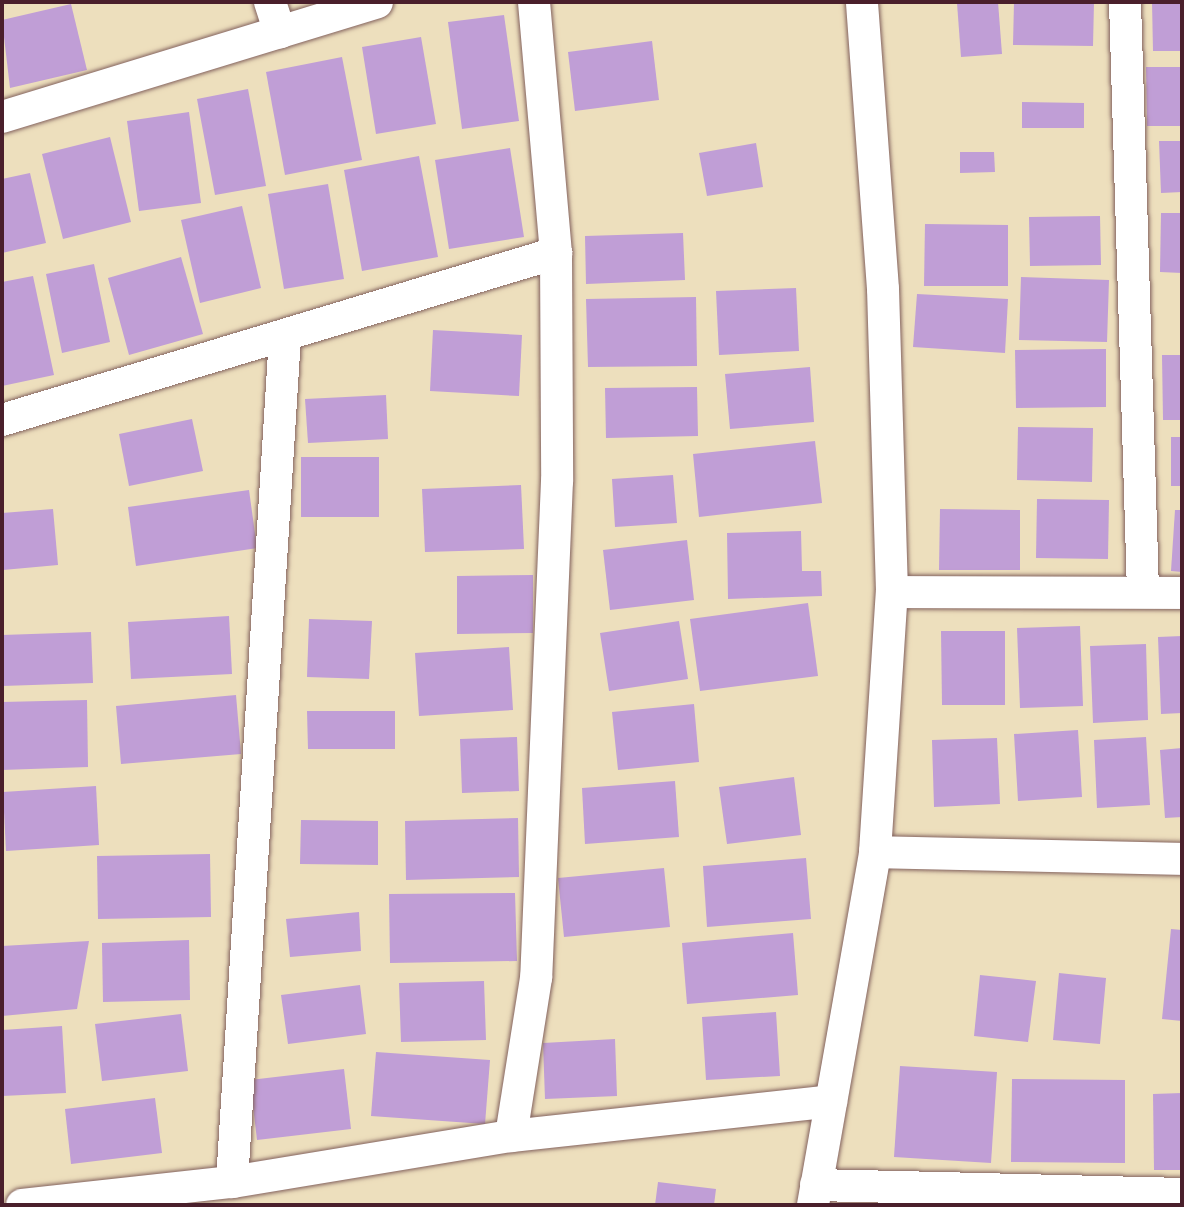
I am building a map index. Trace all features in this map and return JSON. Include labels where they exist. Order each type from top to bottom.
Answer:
[{"type":"street","points":[[270,2],[280,32]]},
{"type":"street","points":[[2,117],[377,2]]},
{"type":"street","points":[[511,1136],[536,978],[552,717],[556,253],[534,2]]},
{"type":"street","points":[[862,2],[883,289],[892,592],[875,852],[814,1195],[1115,1199],[1182,1194]]},
{"type":"street","points":[[1125,2],[1143,590]]},
{"type":"street","points":[[2,420],[285,337],[556,253]]},
{"type":"street","points":[[232,1182],[285,337]]},
{"type":"street","points":[[892,592],[1143,590],[1182,593]]},
{"type":"street","points":[[875,852],[1182,859]]},
{"type":"street","points":[[22,1205],[232,1182],[511,1136],[831,1101]]},
{"type":"building","points":[[998,2],[1002,54],[961,57],[957,3]]},
{"type":"building","points":[[1014,2],[1094,2],[1093,46],[1013,45]]},
{"type":"building","points":[[1152,2],[1182,2],[1182,51],[1153,51]]},
{"type":"building","points":[[71,4],[87,70],[10,88],[2,20]]},
{"type":"building","points":[[504,15],[519,121],[462,129],[448,22]]},
{"type":"building","points":[[421,37],[436,124],[376,134],[362,47]]},
{"type":"building","points":[[652,41],[659,100],[575,111],[568,52]]},
{"type":"building","points":[[342,57],[362,160],[285,175],[266,72]]},
{"type":"building","points":[[1146,67],[1182,67],[1182,126],[1147,126]]},
{"type":"building","points":[[248,89],[266,186],[215,195],[197,99]]},
{"type":"building","points":[[1022,102],[1084,103],[1084,128],[1022,128]]},
{"type":"building","points":[[189,112],[201,203],[139,211],[127,121]]},
{"type":"building","points":[[110,137],[131,222],[63,239],[42,154]]},
{"type":"building","points":[[1159,141],[1182,141],[1182,192],[1161,193]]},
{"type":"building","points":[[756,143],[763,187],[707,196],[699,153]]},
{"type":"building","points":[[510,148],[524,237],[449,249],[435,160]]},
{"type":"building","points":[[960,152],[994,152],[995,172],[960,173]]},
{"type":"building","points":[[419,156],[438,257],[362,271],[344,170]]},
{"type":"building","points":[[30,173],[46,243],[2,253],[2,179]]},
{"type":"building","points":[[328,184],[344,279],[284,289],[268,194]]},
{"type":"building","points":[[242,206],[261,288],[200,303],[181,220]]},
{"type":"building","points":[[1161,213],[1182,213],[1182,273],[1160,272]]},
{"type":"building","points":[[1100,216],[1101,265],[1030,266],[1029,217]]},
{"type":"building","points":[[925,224],[1008,225],[1008,286],[924,286]]},
{"type":"building","points":[[683,233],[685,280],[586,284],[585,236]]},
{"type":"building","points":[[181,257],[203,334],[129,355],[108,278]]},
{"type":"building","points":[[94,264],[110,342],[62,353],[46,274]]},
{"type":"building","points":[[33,276],[54,375],[2,386],[2,282]]},
{"type":"building","points":[[1021,277],[1109,280],[1107,342],[1019,340]]},
{"type":"building","points":[[796,288],[799,351],[719,355],[716,291]]},
{"type":"building","points":[[917,294],[1008,299],[1005,353],[913,347]]},
{"type":"building","points":[[696,297],[697,366],[588,367],[586,299]]},
{"type":"building","points":[[433,330],[522,335],[519,396],[430,391]]},
{"type":"building","points":[[1106,349],[1106,407],[1016,408],[1015,350]]},
{"type":"building","points":[[1162,355],[1182,355],[1182,420],[1163,420]]},
{"type":"building","points":[[810,367],[814,422],[730,429],[725,374]]},
{"type":"building","points":[[697,387],[698,436],[606,438],[605,388]]},
{"type":"building","points":[[386,395],[388,439],[308,443],[305,399]]},
{"type":"building","points":[[192,419],[203,471],[129,486],[119,434]]},
{"type":"building","points":[[1018,427],[1093,428],[1092,482],[1017,480]]},
{"type":"building","points":[[1171,437],[1182,437],[1182,486],[1171,486]]},
{"type":"building","points":[[815,441],[822,503],[699,517],[693,454]]},
{"type":"building","points":[[301,457],[379,457],[379,517],[301,517]]},
{"type":"building","points":[[673,475],[677,523],[615,527],[612,479]]},
{"type":"building","points":[[521,485],[524,549],[425,552],[422,489]]},
{"type":"building","points":[[249,490],[257,548],[136,566],[128,507]]},
{"type":"building","points":[[1037,499],[1109,500],[1108,559],[1036,558]]},
{"type":"building","points":[[53,509],[58,565],[3,570],[2,513]]},
{"type":"building","points":[[940,509],[1020,510],[1020,570],[939,570]]},
{"type":"building","points":[[1175,510],[1182,510],[1182,572],[1171,571]]},
{"type":"building","points":[[801,531],[802,571],[821,571],[822,596],[728,599],[727,533]]},
{"type":"building","points":[[687,540],[694,600],[610,610],[603,550]]},
{"type":"building","points":[[533,575],[533,633],[457,634],[457,576]]},
{"type":"building","points":[[808,603],[818,676],[700,691],[690,619]]},
{"type":"building","points":[[229,616],[232,674],[131,679],[128,622]]},
{"type":"building","points":[[309,619],[372,621],[369,679],[307,677]]},
{"type":"building","points":[[679,621],[688,679],[609,691],[600,633]]},
{"type":"building","points":[[1080,626],[1083,706],[1020,708],[1017,628]]},
{"type":"building","points":[[941,631],[1005,631],[1005,705],[942,705]]},
{"type":"building","points":[[91,632],[93,683],[2,686],[2,635]]},
{"type":"building","points":[[1182,636],[1182,713],[1161,714],[1158,637]]},
{"type":"building","points":[[1146,644],[1148,720],[1093,723],[1090,646]]},
{"type":"building","points":[[509,647],[513,710],[419,716],[415,653]]},
{"type":"building","points":[[236,695],[241,754],[121,764],[116,706]]},
{"type":"building","points":[[87,700],[88,767],[2,770],[2,702]]},
{"type":"building","points":[[694,704],[699,762],[618,770],[612,712]]},
{"type":"building","points":[[307,711],[395,711],[395,749],[308,749]]},
{"type":"building","points":[[1078,730],[1082,797],[1018,801],[1014,734]]},
{"type":"building","points":[[517,737],[519,791],[462,793],[460,739]]},
{"type":"building","points":[[1146,737],[1150,805],[1097,808],[1094,740]]},
{"type":"building","points":[[997,738],[1000,804],[934,807],[932,740]]},
{"type":"building","points":[[1182,748],[1182,817],[1165,818],[1160,750]]},
{"type":"building","points":[[794,777],[801,835],[727,844],[719,787]]},
{"type":"building","points":[[675,781],[679,837],[585,844],[582,788]]},
{"type":"building","points":[[96,786],[99,845],[6,851],[3,792]]},
{"type":"building","points":[[518,818],[519,877],[406,880],[405,821]]},
{"type":"building","points":[[301,820],[378,821],[378,865],[300,864]]},
{"type":"building","points":[[210,854],[211,917],[98,919],[97,856]]},
{"type":"building","points":[[806,858],[811,919],[707,927],[703,866]]},
{"type":"building","points":[[664,868],[670,927],[564,937],[558,878]]},
{"type":"building","points":[[515,893],[517,961],[390,963],[389,894]]},
{"type":"building","points":[[359,912],[361,951],[290,957],[286,919]]},
{"type":"building","points":[[1171,929],[1182,930],[1182,1021],[1162,1019]]},
{"type":"building","points":[[793,933],[798,995],[687,1004],[682,943]]},
{"type":"building","points":[[189,940],[190,1000],[103,1002],[102,943]]},
{"type":"building","points":[[89,941],[77,1009],[2,1016],[2,946]]},
{"type":"building","points":[[1059,973],[1106,978],[1100,1044],[1053,1040]]},
{"type":"building","points":[[980,975],[1036,981],[1028,1042],[974,1036]]},
{"type":"building","points":[[484,981],[486,1040],[401,1042],[399,983]]},
{"type":"building","points":[[360,985],[366,1034],[288,1044],[281,995]]},
{"type":"building","points":[[776,1012],[780,1076],[706,1080],[702,1017]]},
{"type":"building","points":[[181,1014],[188,1071],[102,1081],[95,1024]]},
{"type":"building","points":[[62,1026],[66,1093],[2,1096],[2,1030]]},
{"type":"building","points":[[615,1039],[617,1096],[545,1099],[543,1043]]},
{"type":"building","points":[[376,1052],[490,1060],[485,1124],[371,1116]]},
{"type":"building","points":[[900,1066],[997,1072],[991,1163],[894,1157]]},
{"type":"building","points":[[344,1069],[351,1129],[257,1140],[250,1080]]},
{"type":"building","points":[[1012,1079],[1125,1080],[1125,1163],[1011,1162]]},
{"type":"building","points":[[1182,1093],[1182,1170],[1154,1170],[1153,1094]]},
{"type":"building","points":[[155,1098],[162,1153],[71,1164],[65,1109]]},
{"type":"building","points":[[658,1182],[716,1189],[714,1205],[655,1205]]}]
